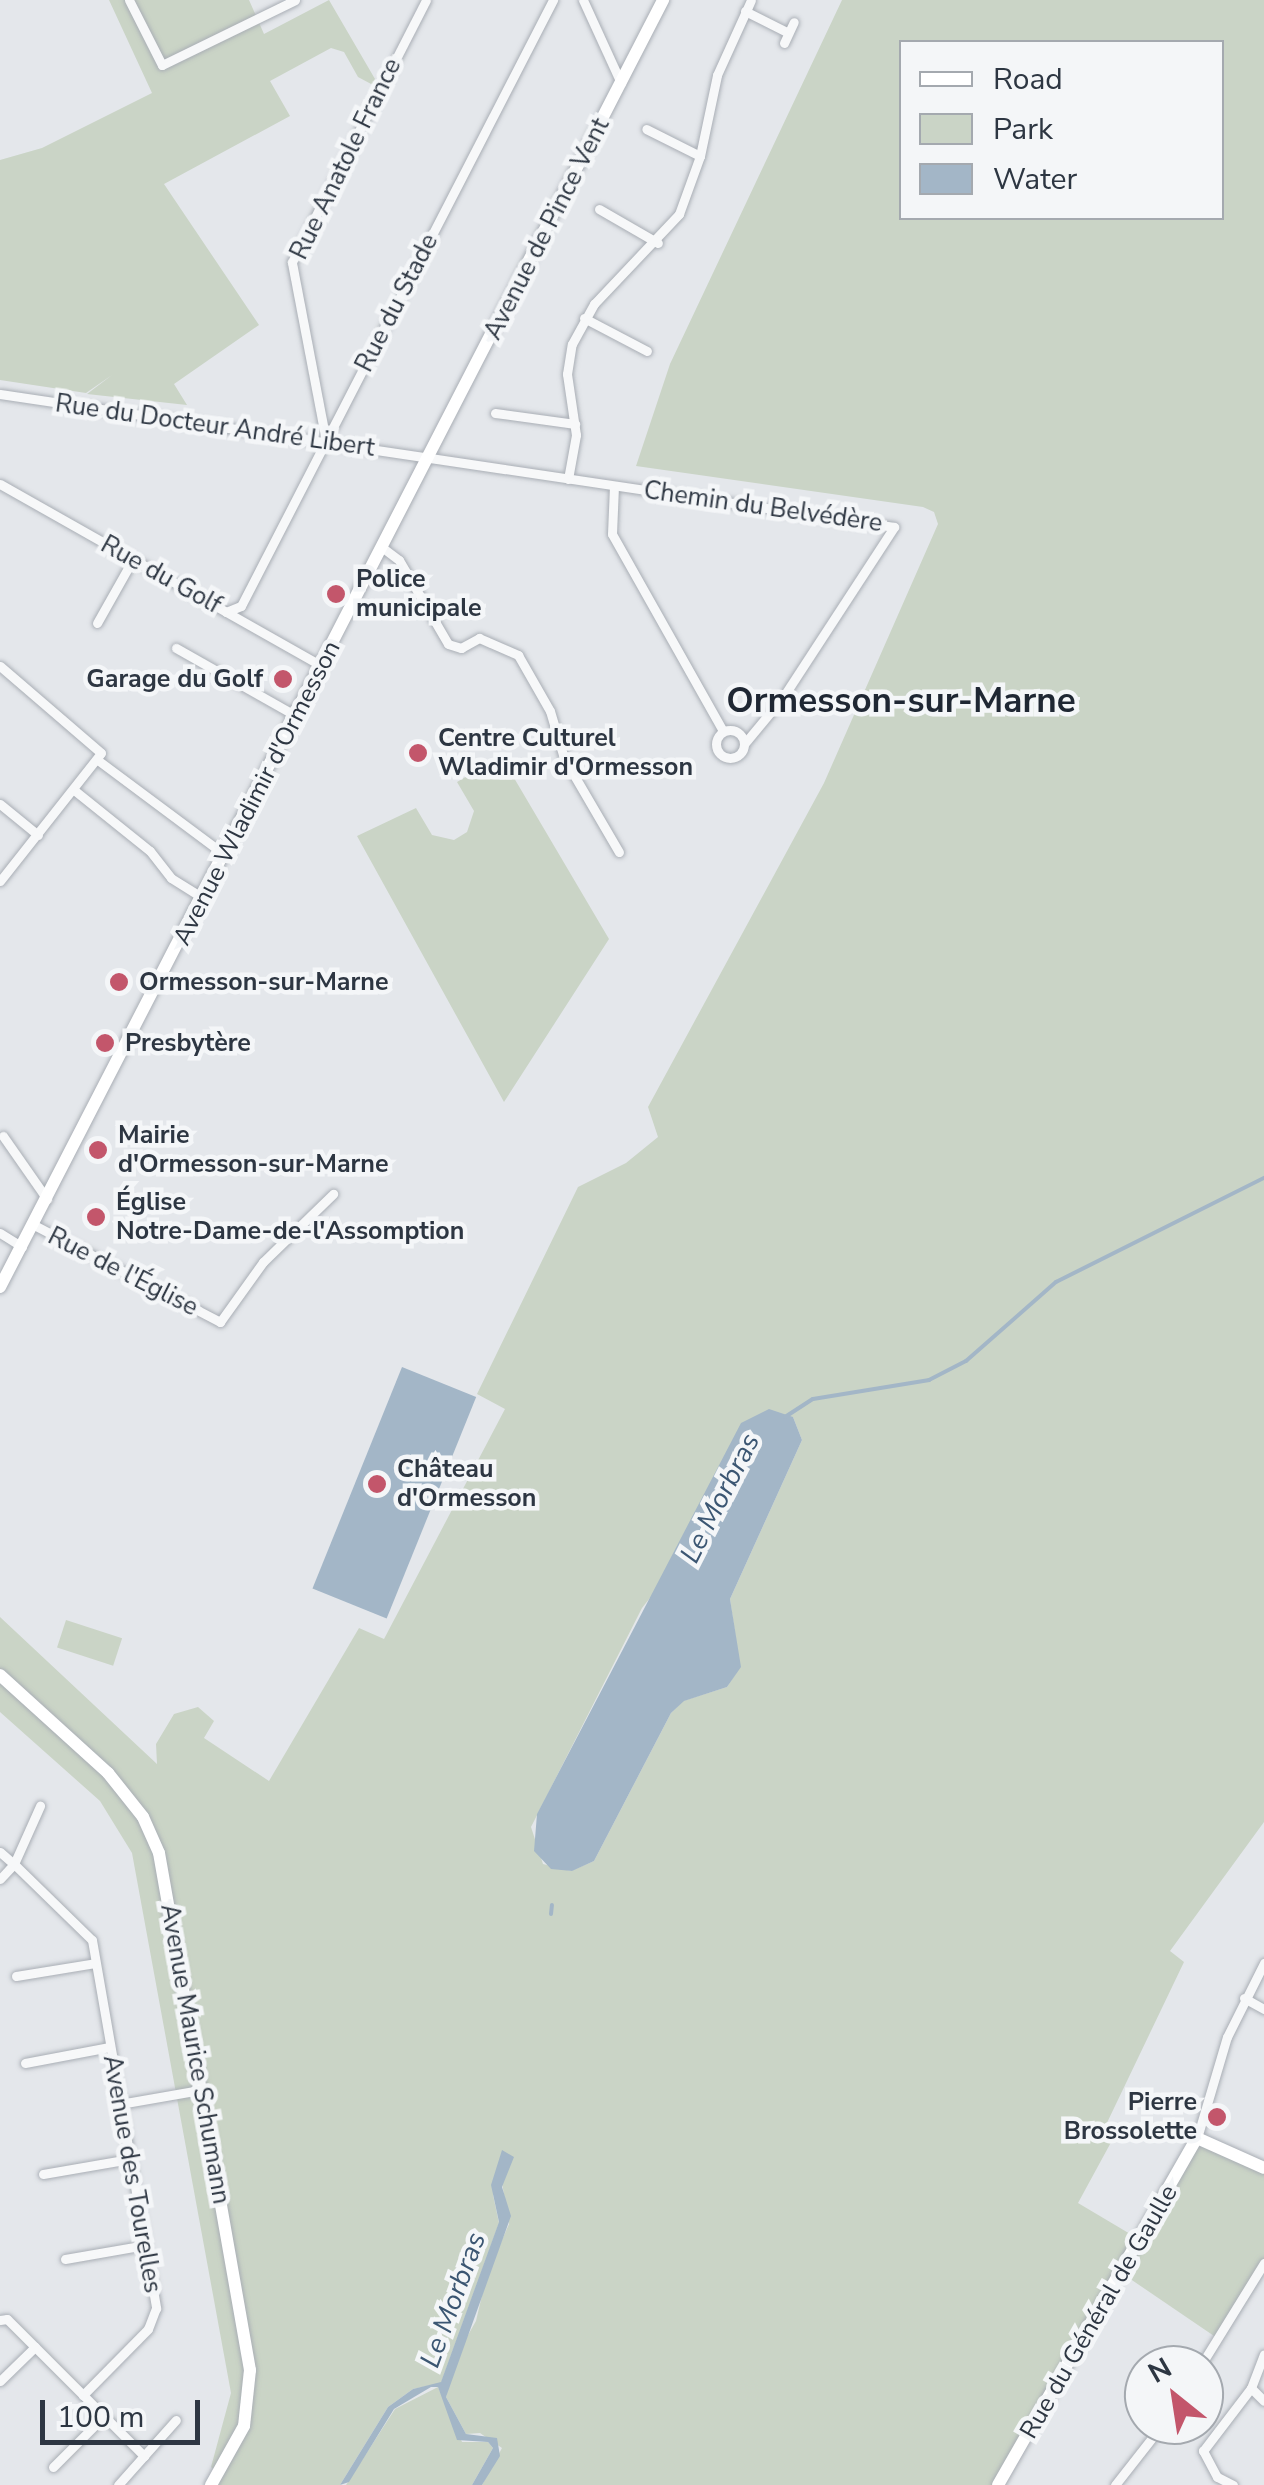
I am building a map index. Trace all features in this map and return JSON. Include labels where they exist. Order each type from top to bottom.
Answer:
[{"type":"main road","name":"Avenue de Pince Vent","points":[[430,457],[663,0]]},
{"type":"main road","name":"Avenue Wladimir d'Ormesson","points":[[0,1287],[430,457]]},
{"type":"main road","name":"Avenue Maurice Schumann","points":[[0,1675],[108,1773],[152,1832],[166,1880],[250,2370],[244,2426],[211,2485]]},
{"type":"main road","points":[[1197,2138],[1264,2168]]},
{"type":"main road","name":"Rue du Général de Gaulle","points":[[998,2485],[1197,2138]]},
{"type":"street","points":[[130,0],[162,65],[295,0]]},
{"type":"street","name":"Rue Anatole France","points":[[326,442],[292,262],[426,0]]},
{"type":"street","name":"Rue du Stade","points":[[241,606],[553,0]]},
{"type":"street","points":[[583,0],[621,83]]},
{"type":"street","points":[[568,479],[575,424],[568,374],[584,318],[658,243],[679,214],[700,156],[718,75],[751,0]]},
{"type":"street","points":[[745,10],[784,37],[794,22]]},
{"type":"street","points":[[646,129],[700,156]]},
{"type":"street","points":[[599,209],[658,243]]},
{"type":"street","points":[[584,318],[647,351]]},
{"type":"street","name":"Rue du Docteur André Libert","points":[[0,394],[430,457]]},
{"type":"street","points":[[495,412],[575,424]]},
{"type":"street","name":"Chemin du Belvédère","points":[[430,457],[894,526],[783,697],[745,743]]},
{"type":"street","name":"Rue du Golf","points":[[0,484],[322,666]]},
{"type":"street","points":[[614,486],[612,534],[723,731]]},
{"type":"street","points":[[383,548],[399,560],[448,644],[461,648],[480,638],[518,655],[550,711],[564,758],[619,852]]},
{"type":"street","points":[[96,623],[133,560]]},
{"type":"street","points":[[226,612],[241,606],[245,622]]},
{"type":"street","points":[[176,648],[296,716]]},
{"type":"street","points":[[0,666],[97,744],[99,761],[225,855]]},
{"type":"street","points":[[723,731],[738,731],[745,743],[735,758],[720,754],[716,740],[723,731]]},
{"type":"street","points":[[0,881],[99,761]]},
{"type":"street","points":[[74,790],[150,850],[171,878],[203,898]]},
{"type":"street","points":[[0,804],[38,836]]},
{"type":"street","points":[[3,1136],[47,1199]]},
{"type":"street","name":"Rue de l'Église","points":[[34,1225],[220,1322],[264,1262],[333,1194]]},
{"type":"street","points":[[0,1233],[22,1247]]},
{"type":"street","points":[[0,1879],[14,1864],[40,1806]]},
{"type":"street","name":"Avenue des Tourelles","points":[[0,1852],[84,1926],[96,1963],[156,2308],[148,2329],[83,2395]]},
{"type":"street","points":[[1197,2138],[1244,1998],[1264,1962]]},
{"type":"street","points":[[16,1976],[96,1963]]},
{"type":"street","points":[[1244,1998],[1264,2009]]},
{"type":"street","points":[[26,2063],[110,2048]]},
{"type":"street","points":[[120,2104],[200,2090]]},
{"type":"street","points":[[43,2174],[130,2160]]},
{"type":"street","points":[[65,2259],[145,2246]]},
{"type":"street","points":[[1213,2345],[1264,2263]]},
{"type":"street","points":[[0,2320],[34,2347],[144,2456]]},
{"type":"street","points":[[0,2382],[34,2347]]},
{"type":"street","points":[[1233,2485],[1217,2477],[1203,2451],[1251,2388],[1264,2354]]},
{"type":"street","points":[[1251,2388],[1264,2401]]},
{"type":"street","points":[[53,2467],[104,2416]]},
{"type":"street","points":[[118,2485],[176,2420]]},
{"type":"street","points":[[1116,2485],[1147,2445]]},
{"type":"green space","points":[[109,0],[249,0],[264,34],[329,0],[375,79],[373,85],[358,77],[344,52],[331,48],[270,81],[290,116],[164,184],[259,325],[174,384],[187,405],[87,394],[112,375],[86,393],[0,380],[0,160],[42,148],[152,93]]},
{"type":"green space","points":[[842,0],[1264,0],[1264,1822],[1170,1951],[1184,1962],[1104,2129],[1115,2135],[1078,2203],[1142,2241],[1197,2138],[1264,2168],[1264,2263],[1217,2338],[1123,2274],[998,2485],[482,2485],[502,2448],[480,2433],[466,2434],[446,2397],[455,2358],[476,2321],[487,2274],[509,2224],[502,2183],[513,2157],[493,2195],[499,2223],[441,2383],[413,2389],[388,2407],[340,2485],[211,2485],[219,2475],[211,2467],[231,2393],[132,1853],[100,1801],[0,1712],[0,1617],[157,1764],[156,1744],[174,1714],[198,1707],[214,1721],[204,1738],[269,1781],[359,1628],[384,1639],[505,1409],[477,1394],[578,1187],[626,1163],[658,1137],[648,1107],[824,783],[938,524],[934,512],[923,507],[636,466],[670,364]],"holes":[[[793,1417],[802,1440],[730,1599],[740,1667],[727,1687],[683,1701],[671,1713],[594,1861],[571,1871],[543,1864],[531,1827],[642,1608]]]},
{"type":"green space","points":[[501,756],[609,939],[504,1102],[357,836],[416,808],[432,835],[454,840],[467,832],[474,811],[457,782]]},
{"type":"green space","points":[[66,1620],[122,1638],[113,1666],[57,1648]]},
{"type":"green space","points":[[438,2387],[462,2442],[488,2442],[493,2448],[472,2485],[346,2485],[395,2409]]},
{"type":"water","points":[[402,1367],[476,1397],[387,1619],[312,1589]]},
{"type":"water","points":[[769,1409],[793,1417],[802,1440],[730,1599],[741,1667],[727,1687],[684,1701],[671,1713],[594,1861],[572,1871],[551,1869],[534,1851],[537,1814],[741,1423]]},
{"type":"water","points":[[502,2150],[514,2157],[502,2187],[511,2216],[446,2397],[466,2434],[497,2438],[500,2456],[482,2485],[472,2485],[493,2448],[488,2442],[457,2440],[438,2387],[431,2387],[394,2409],[349,2482],[340,2485],[388,2407],[413,2389],[441,2382],[499,2222],[491,2185]]},
{"type":"waterway","name":"Le Morbras","points":[[785,1417],[813,1399],[929,1380],[966,1361],[1056,1282],[1264,1178]]},
{"type":"waterway","name":"Le Morbras","points":[[551,1914],[552,1905]]},
{"type":"place","name":"Police municipale","points":[[336,594]]},
{"type":"place","name":"Garage du Golf","points":[[283,679]]},
{"type":"place","name":"Centre Culturel Wladimir d'Ormesson","points":[[418,753]]},
{"type":"place","name":"Ormesson-sur-Marne","points":[[119,982]]},
{"type":"place","name":"Presbytère","points":[[105,1043]]},
{"type":"place","name":"Mairie d'Ormesson-sur-Marne","points":[[98,1150]]},
{"type":"place","name":"Église Notre-Dame-de-l'Assomption","points":[[96,1217]]},
{"type":"place","name":"Château d'Ormesson","points":[[377,1484]]},
{"type":"place","name":"Pierre Brossolette","points":[[1217,2117]]},
{"type":"district","name":"Ormesson-sur-Marne","points":[[901,701]]}]
